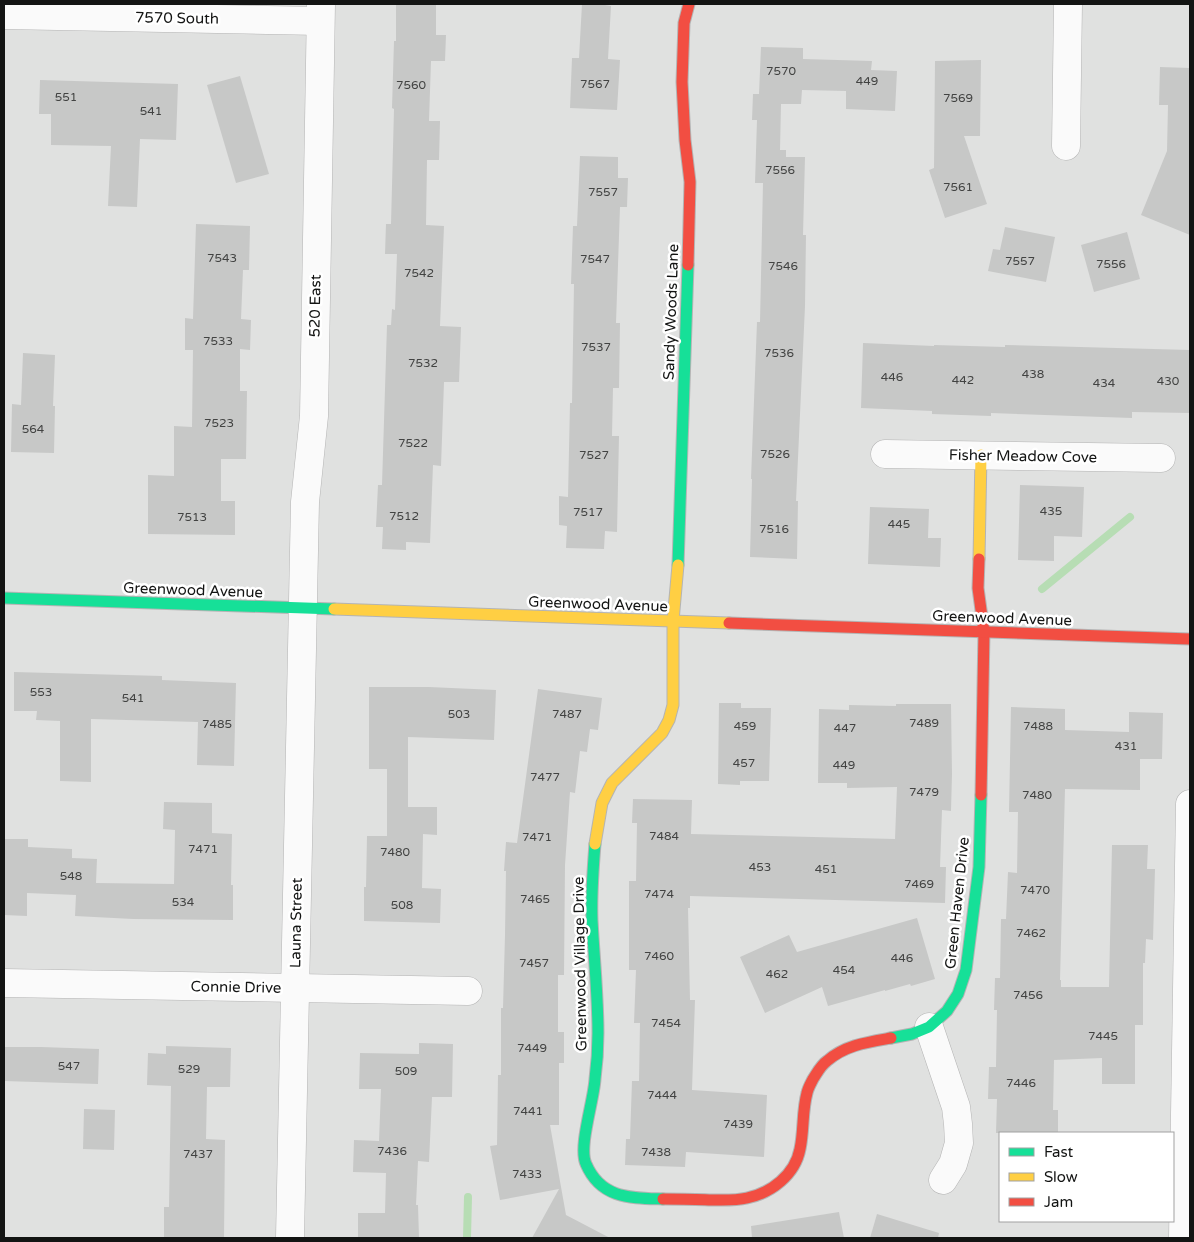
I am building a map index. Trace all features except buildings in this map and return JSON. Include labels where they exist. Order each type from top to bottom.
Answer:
[{"type":"street","name":"Sandy Woods Lane","points":[[673,621],[678,575],[690,215],[690,182],[685,140],[682,82],[684,22],[689,4]]},
{"type":"street","points":[[1066,146],[1068,4]]},
{"type":"street","name":"7570 South","points":[[4,15],[320,12]]},
{"type":"street","name":"520 East","points":[[302,608],[305,502],[314,416],[320,12]]},
{"type":"street","name":"Fisher Meadow Cove","points":[[885,454],[1161,458]]},
{"type":"street","name":"Green Haven Drive","points":[[594,1179],[611,1192],[633,1198],[733,1200],[763,1193],[776,1186],[786,1177],[795,1163],[800,1150],[807,1091],[825,1062],[851,1046],[872,1040],[912,1034],[929,1027],[947,1011],[958,994],[966,970],[979,867],[984,632],[978,588],[981,455]]},
{"type":"street","name":"Greenwood Avenue","points":[[4,598],[1190,639]]},
{"type":"street","name":"Launa Street","points":[[290,1238],[302,608]]},
{"type":"street","name":"Greenwood Village Drive","points":[[594,1179],[585,1163],[582,1148],[595,1083],[597,1058],[592,918],[592,877],[595,839],[602,803],[612,783],[662,733],[669,720],[673,705],[673,621]]},
{"type":"street","points":[[1183,1238],[1190,804]]},
{"type":"street","name":"Connie Drive","points":[[4,983],[468,991]]},
{"type":"street","points":[[929,1027],[956,1107],[958,1124],[959,1142],[954,1164],[943,1180]]},
{"type":"waterway","points":[[1042,589],[1130,517]]},
{"type":"waterway","points":[[467,1238],[468,1197]]},
{"type":"traffic: fast","points":[[678,565],[688,265]]},
{"type":"traffic: fast","points":[[4,598],[334,609]]},
{"type":"traffic: fast","points":[[891,1038],[912,1034],[929,1027],[947,1011],[958,994],[966,970],[979,867],[981,795]]},
{"type":"traffic: fast","points":[[595,844],[592,910],[598,1045],[594,1088],[585,1135],[584,1156],[592,1176],[609,1190],[629,1197],[663,1199]]},
{"type":"traffic: slow","points":[[979,559],[981,455]]},
{"type":"traffic: slow","points":[[595,844],[602,803],[612,783],[662,733],[669,720],[673,705],[673,621],[678,565]]},
{"type":"traffic: slow","points":[[334,609],[729,623]]},
{"type":"traffic: jam","points":[[688,265],[690,182],[685,140],[682,82],[684,23],[689,4]]},
{"type":"traffic: jam","points":[[979,559],[978,588],[984,632],[981,795]]},
{"type":"traffic: jam","points":[[729,623],[1190,639]]},
{"type":"traffic: jam","points":[[663,1199],[737,1200],[756,1196],[773,1187],[787,1175],[797,1158],[800,1149],[807,1091],[821,1067],[841,1051],[865,1043],[891,1038]]}]
